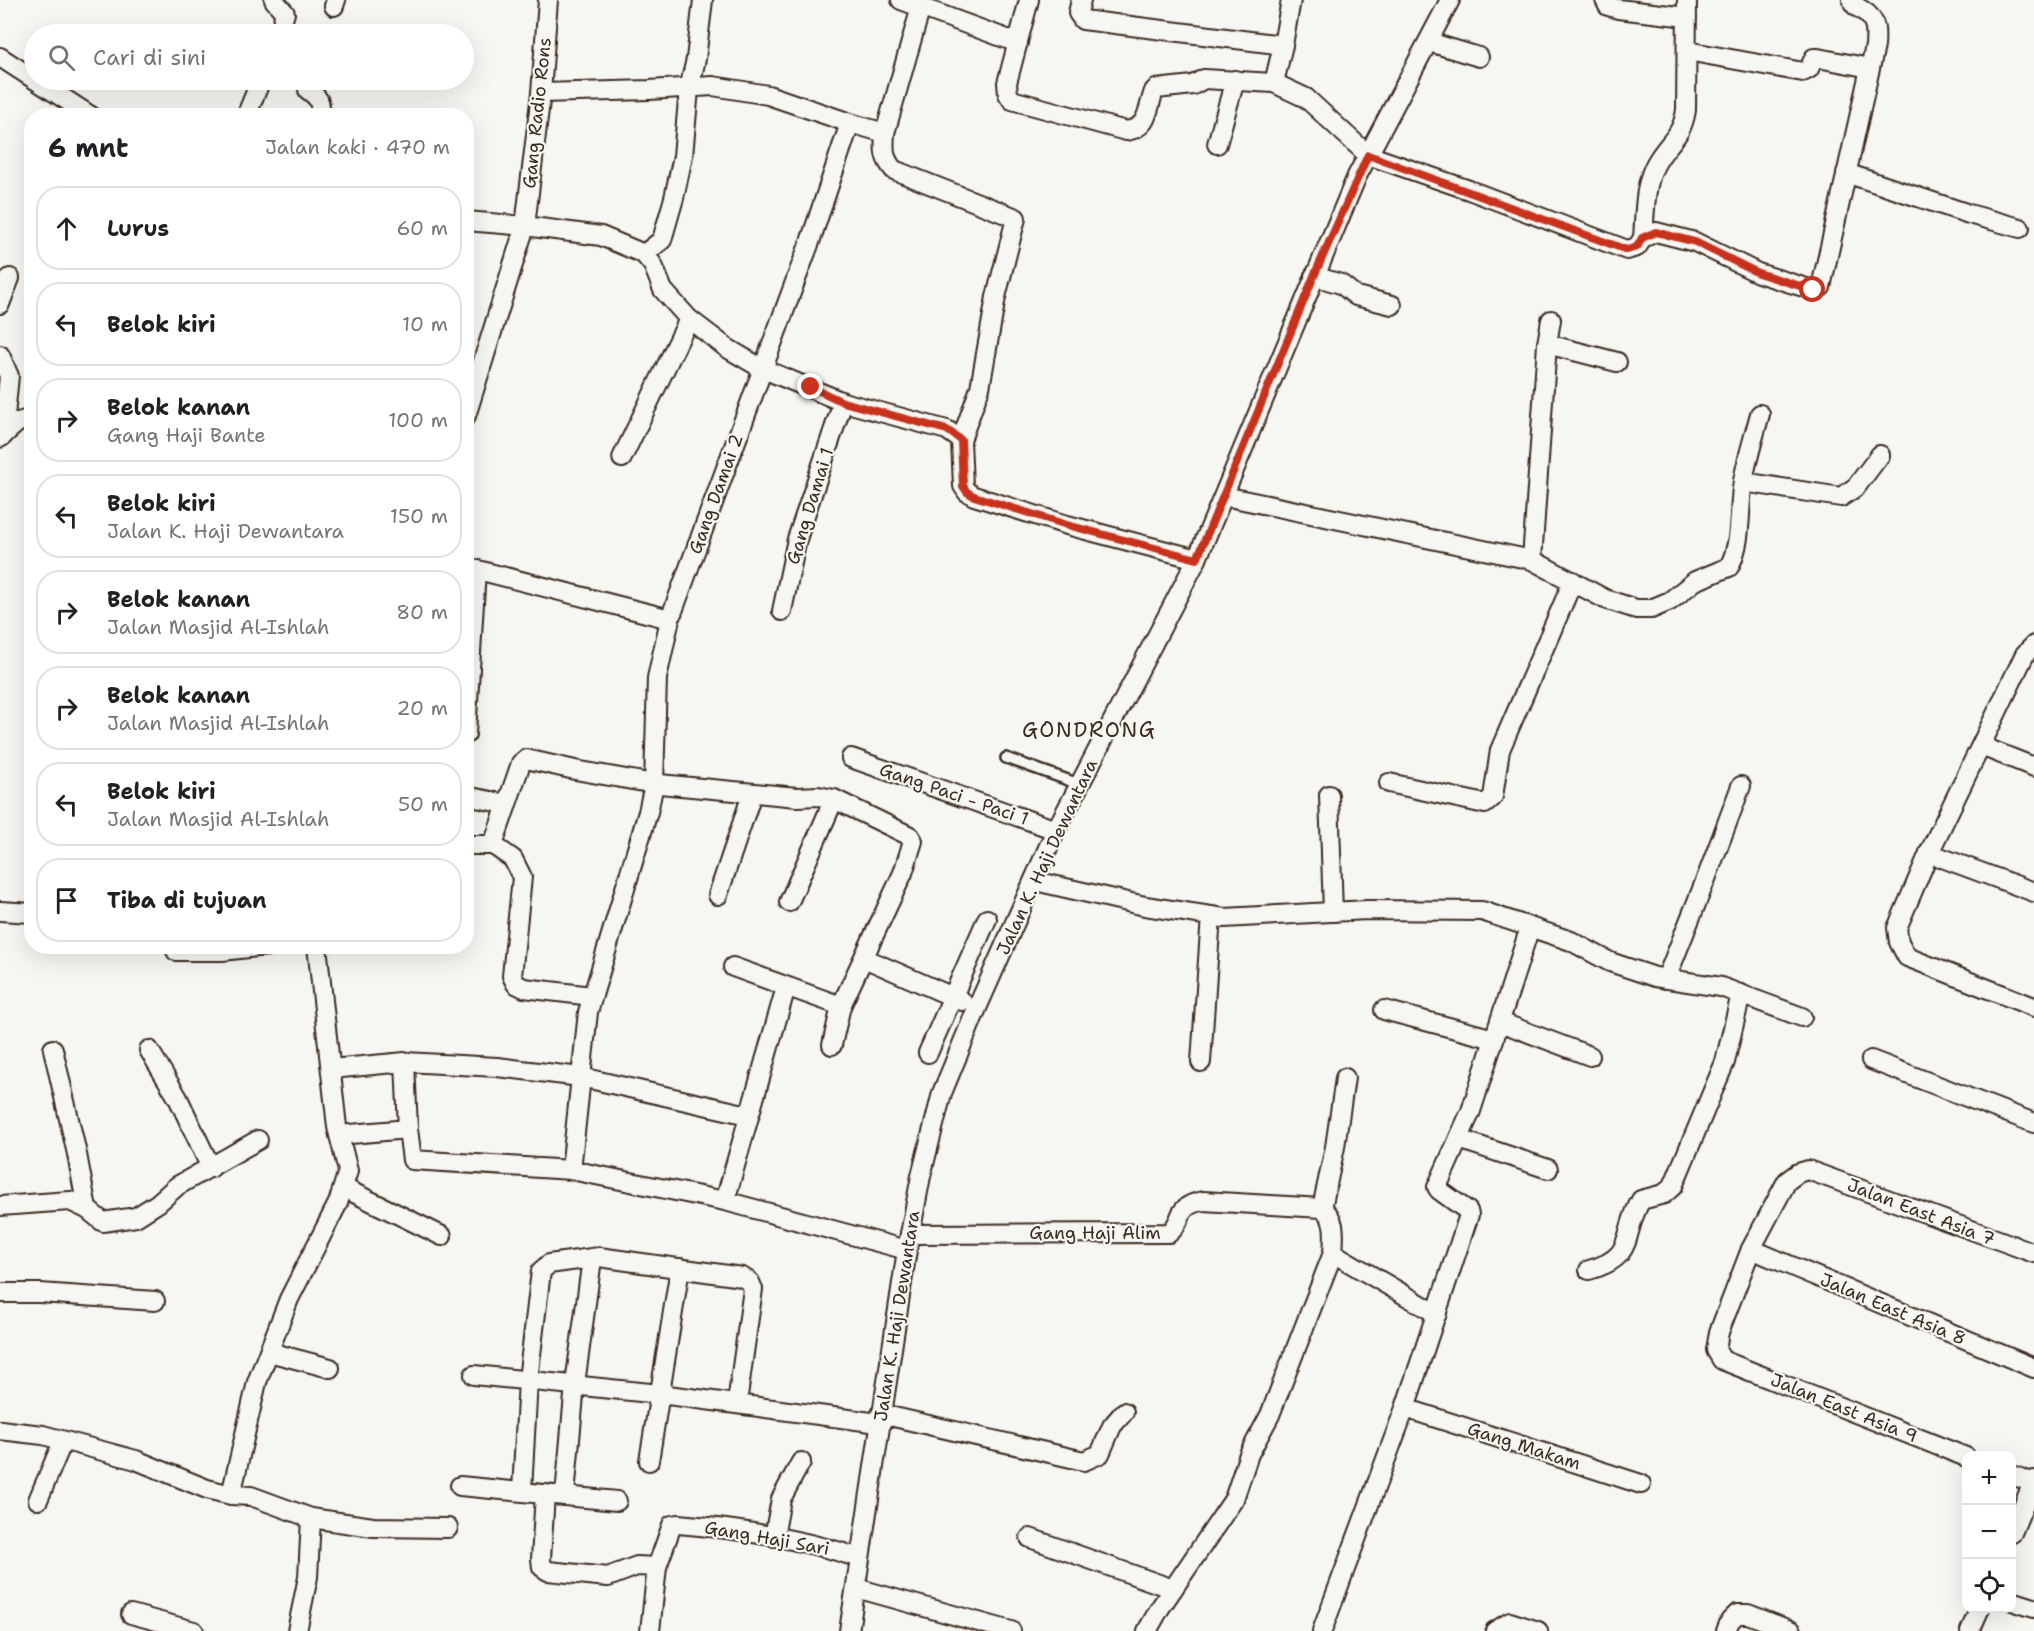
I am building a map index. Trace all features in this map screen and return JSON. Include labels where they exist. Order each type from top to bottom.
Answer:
[{"type":"street","points":[[274,0],[285,13],[282,24]]},
{"type":"street","name":"Gang Radio Rons","points":[[474,390],[525,225],[541,93],[548,0]]},
{"type":"street","points":[[644,254],[662,240],[668,223],[683,156],[689,89],[696,58],[703,0]]},
{"type":"street","points":[[901,0],[1018,43]]},
{"type":"street","points":[[1029,0],[1007,83],[1008,94],[1012,100],[1126,131],[1137,130],[1143,125],[1156,89],[1194,84],[1204,79],[1274,83],[1306,98],[1368,155],[1469,190],[1618,247],[1638,244],[1656,232],[1695,242],[1758,273],[1813,290],[1821,287],[1875,46],[1876,29],[1873,20],[1854,6],[1852,0]]},
{"type":"street","points":[[1081,0],[1078,13],[1083,20],[1283,45]]},
{"type":"street","points":[[1274,83],[1291,0]]},
{"type":"street","name":"Jalan K. Haji Dewantara","points":[[849,1631],[909,1242],[921,1176],[942,1093],[1056,830],[1197,559],[1314,276],[1368,155],[1450,0]]},
{"type":"street","points":[[1605,0],[1608,6],[1618,9],[1687,9],[1684,124],[1679,135],[1655,164],[1651,174],[1638,244]]},
{"type":"street","points":[[921,8],[885,133],[886,162],[894,170],[1016,218],[996,297],[980,388],[961,440],[963,486],[974,496],[1067,525],[1197,559]]},
{"type":"street","points":[[1429,42],[1479,57]]},
{"type":"street","points":[[1687,51],[1803,72],[1807,71],[1814,58],[1870,68]]},
{"type":"street","points":[[0,57],[24,73]]},
{"type":"street","points":[[1217,144],[1234,80]]},
{"type":"street","points":[[541,93],[689,89],[713,86],[768,94],[885,133]]},
{"type":"street","points":[[50,90],[78,108]]},
{"type":"street","points":[[249,108],[257,90]]},
{"type":"street","points":[[308,90],[319,97],[320,108]]},
{"type":"street","name":"Gang Damai 2","points":[[571,1170],[588,1012],[648,812],[654,784],[657,678],[669,619],[811,239],[850,123]]},
{"type":"street","points":[[1846,173],[1969,214],[2020,228]]},
{"type":"street","points":[[474,222],[525,225],[601,237],[644,254],[653,265],[663,290],[689,319],[727,348],[761,368],[843,402],[935,426],[955,434],[961,440]]},
{"type":"street","points":[[1314,276],[1341,284],[1356,296],[1392,305]]},
{"type":"street","points":[[0,304],[10,278]]},
{"type":"street","points":[[622,458],[689,319]]},
{"type":"street","points":[[1532,560],[1547,344],[1551,320]]},
{"type":"street","points":[[1547,344],[1617,362]]},
{"type":"street","points":[[0,355],[9,376],[1,437]]},
{"type":"street","name":"Gang Damai 1","points":[[782,611],[797,538],[843,402]]},
{"type":"street","points":[[1224,496],[1532,560],[1605,599],[1636,609],[1651,609],[1670,602],[1695,580],[1729,567],[1733,559],[1741,522],[1743,482],[1760,414]]},
{"type":"street","points":[[1,437],[18,422],[24,420]]},
{"type":"street","points":[[1743,482],[1841,497],[1856,486],[1880,455]]},
{"type":"street","points":[[474,570],[669,619]]},
{"type":"street","points":[[1389,783],[1485,804],[1493,797],[1500,750],[1573,580]]},
{"type":"street","points":[[2034,645],[2025,654],[1929,853],[1897,928],[1899,942],[1906,957],[2034,1007]]},
{"type":"street","points":[[1981,746],[2034,767]]},
{"type":"street","name":"Gang Paci - Paci 1","points":[[851,758],[1056,830]]},
{"type":"street","points":[[493,845],[521,764],[526,759],[654,784],[752,794],[818,796],[834,799],[910,836],[913,841],[903,873],[841,1006],[832,1045]]},
{"type":"street","points":[[1666,979],[1707,879],[1741,786]]},
{"type":"street","points":[[718,895],[752,794]]},
{"type":"street","points":[[1329,795],[1333,912]]},
{"type":"street","points":[[474,798],[506,804]]},
{"type":"street","points":[[789,902],[834,799]]},
{"type":"street","points":[[474,844],[493,845],[513,859],[522,877],[512,976],[516,984],[592,996]]},
{"type":"street","points":[[1929,853],[2034,892]]},
{"type":"street","points":[[1035,881],[1145,906],[1224,918],[1367,910],[1482,911],[1571,941],[1610,962],[1666,979],[1721,987],[1802,1017]]},
{"type":"street","points":[[0,911],[24,912]]},
{"type":"street","points":[[1201,1062],[1211,916]]},
{"type":"street","points":[[928,1053],[987,919]]},
{"type":"street","points":[[1322,1631],[1406,1408],[1469,1215],[1468,1211],[1437,1187],[1471,1111],[1530,927]]},
{"type":"street","points":[[231,1495],[257,1382],[289,1299],[344,1188],[348,1172],[339,1135],[318,954]]},
{"type":"street","points":[[864,958],[977,1008]]},
{"type":"street","points":[[734,967],[841,1006]]},
{"type":"street","points":[[725,1201],[786,987]]},
{"type":"street","points":[[1589,1270],[1615,1260],[1623,1251],[1635,1211],[1641,1200],[1664,1194],[1673,1186],[1725,1062],[1741,994]]},
{"type":"street","points":[[1383,1010],[1497,1031],[1590,1056]]},
{"type":"street","points":[[53,1049],[87,1209]]},
{"type":"street","points":[[149,1050],[178,1098],[211,1168]]},
{"type":"street","points":[[1871,1060],[2034,1123]]},
{"type":"street","points":[[331,1069],[405,1062],[497,1067],[581,1077],[748,1115]]},
{"type":"street","points":[[405,1062],[411,1157],[416,1162],[571,1170],[909,1242]]},
{"type":"street","points":[[1147,1631],[1234,1499],[1249,1454],[1270,1415],[1333,1253],[1334,1227],[1331,1216],[1322,1208],[1335,1147],[1345,1078]]},
{"type":"street","points":[[339,1135],[408,1129]]},
{"type":"street","points":[[1459,1139],[1548,1169]]},
{"type":"street","points":[[0,1206],[70,1201],[87,1209],[103,1222],[136,1216],[158,1203],[177,1186],[258,1140]]},
{"type":"street","name":"Jalan East Asia 7","points":[[1751,1250],[1787,1180],[1808,1170],[2034,1253]]},
{"type":"street","points":[[344,1188],[442,1236]]},
{"type":"street","name":"Gang Haji Alim","points":[[909,1242],[1169,1233],[1174,1229],[1180,1213],[1191,1203],[1203,1201],[1322,1208]]},
{"type":"street","name":"Jalan East Asia 9","points":[[1751,1250],[1719,1332],[1716,1350],[1722,1360],[1962,1455]]},
{"type":"street","name":"Jalan East Asia 8","points":[[1751,1250],[2034,1368]]},
{"type":"street","points":[[1333,1253],[1437,1314]]},
{"type":"street","points":[[522,1491],[528,1380],[541,1271],[549,1264],[599,1257],[742,1277],[750,1282],[753,1289],[737,1403]]},
{"type":"street","points":[[565,1495],[575,1384],[592,1259]]},
{"type":"street","points":[[649,1461],[680,1268]]},
{"type":"street","points":[[0,1293],[40,1293],[155,1301]]},
{"type":"street","points":[[269,1352],[330,1368]]},
{"type":"street","points":[[474,1375],[575,1384],[880,1419],[1084,1461],[1100,1454],[1112,1426],[1124,1412]]},
{"type":"street","name":"Gang Makam","points":[[1406,1408],[1641,1484]]},
{"type":"street","points":[[0,1430],[43,1435],[136,1460],[174,1477],[231,1495],[251,1496],[311,1518],[373,1527],[448,1528]]},
{"type":"street","points":[[38,1500],[63,1441]]},
{"type":"street","points":[[774,1537],[781,1499],[801,1462]]},
{"type":"street","points":[[2016,1475],[2034,1482],[2016,1524]]},
{"type":"street","points":[[460,1486],[617,1501]]},
{"type":"street","points":[[545,1494],[542,1567],[548,1571],[608,1577],[637,1566],[657,1566],[650,1631]]},
{"type":"street","points":[[297,1631],[308,1576],[311,1518]]},
{"type":"street","name":"Gang Haji Sari","points":[[657,1566],[672,1525],[678,1524],[738,1529],[861,1558]]},
{"type":"street","points":[[1030,1538],[1173,1589]]},
{"type":"street","points":[[856,1588],[1011,1631]]},
{"type":"street","points":[[2016,1602],[2034,1608]]},
{"type":"street","points":[[1970,1631],[1978,1613]]},
{"type":"street","points":[[130,1614],[194,1631]]},
{"type":"street","points":[[1726,1631],[1730,1621],[1737,1614],[1748,1614],[1792,1631]]},
{"type":"street","points":[[1503,1627],[1538,1631]]},
{"type":"lane","points":[[1006,758],[1079,784]]},
{"type":"district","name":"GONDRONG","points":[[1089,730]]},
{"type":"route","points":[[811,387],[843,402],[935,426],[955,434],[961,440],[963,486],[974,496],[1067,525],[1197,559],[1314,276],[1368,155],[1469,190],[1627,250],[1633,250],[1640,244],[1642,238],[1656,232],[1695,242],[1758,273],[1813,290]]}]
